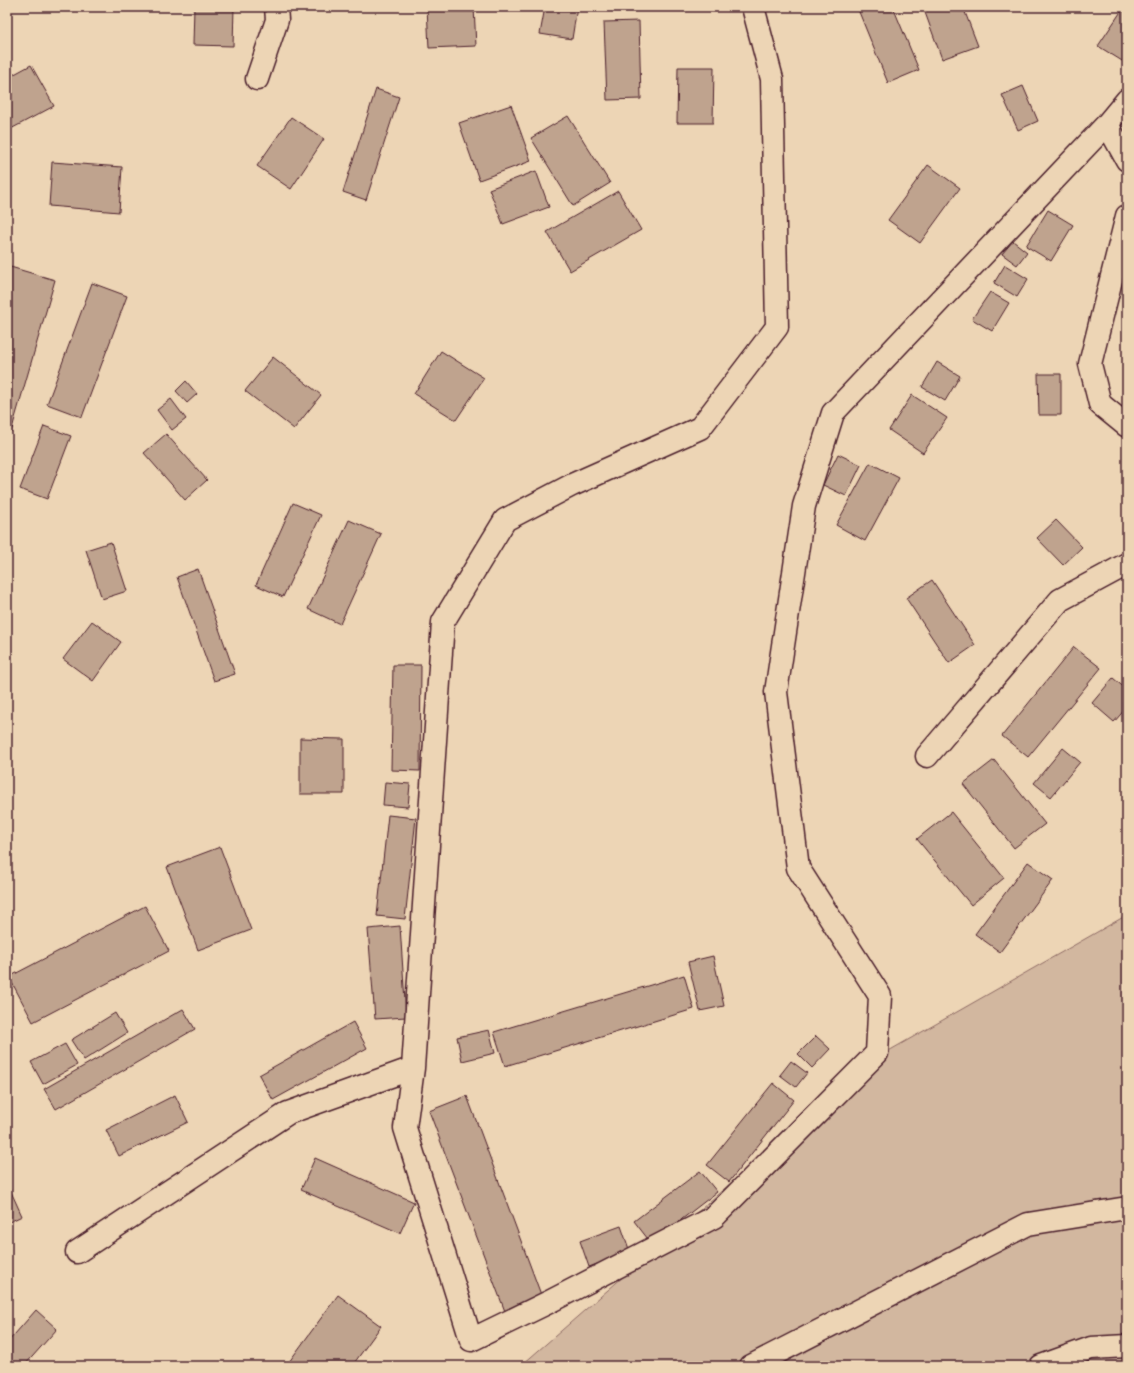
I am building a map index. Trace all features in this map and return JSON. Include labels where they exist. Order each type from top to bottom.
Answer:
[{"type":"street","points":[[257,79],[276,20],[276,7]]},
{"type":"street","points":[[753,7],[772,79],[777,326],[700,428],[572,485],[505,520],[444,622],[412,1068],[405,1128],[471,1340],[549,1302],[714,1217],[877,1053],[880,996],[798,868],[776,692],[804,506],[833,413],[1108,124],[1127,100]]},
{"type":"street","points":[[1108,124],[1127,160]]},
{"type":"street","points":[[1127,216],[1090,364],[1100,404],[1127,426]]},
{"type":"street","points":[[927,756],[1060,600],[1127,564]]},
{"type":"street","points":[[77,1252],[288,1113],[412,1068]]},
{"type":"street","points":[[751,1366],[1028,1224],[1127,1208]]},
{"type":"street","points":[[1040,1366],[1091,1348],[1127,1346]]},
{"type":"shaded area","points":[[1127,915],[1127,1366],[523,1366],[523,1364],[871,1061]]},
{"type":"building","points":[[194,7],[234,7],[233,46],[193,45]]},
{"type":"building","points":[[427,7],[474,7],[476,46],[429,48]]},
{"type":"building","points":[[545,7],[577,7],[572,39],[540,34]]},
{"type":"building","points":[[857,7],[893,7],[919,70],[888,83]]},
{"type":"building","points":[[923,7],[963,7],[978,46],[942,59]]},
{"type":"building","points":[[1124,7],[1127,7],[1127,64],[1098,46]]},
{"type":"building","points":[[639,21],[641,99],[607,100],[604,22]]},
{"type":"building","points":[[31,65],[54,106],[7,131],[7,78]]},
{"type":"building","points":[[678,67],[714,67],[713,123],[677,123]]},
{"type":"building","points":[[1023,86],[1038,121],[1018,130],[1002,95]]},
{"type":"building","points":[[376,89],[399,97],[366,200],[343,192]]},
{"type":"building","points":[[511,105],[531,161],[479,180],[459,123]]},
{"type":"building","points":[[568,116],[610,183],[573,206],[531,138]]},
{"type":"building","points":[[291,117],[324,139],[291,189],[257,166]]},
{"type":"building","points":[[52,162],[122,167],[119,212],[49,206]]},
{"type":"building","points":[[928,165],[960,188],[920,243],[888,220]]},
{"type":"building","points":[[536,171],[549,207],[503,224],[489,189]]},
{"type":"building","points":[[618,191],[641,230],[570,271],[547,232]]},
{"type":"building","points":[[1048,210],[1073,225],[1051,261],[1026,246]]},
{"type":"building","points":[[1013,241],[1027,252],[1017,265],[1002,254]]},
{"type":"building","points":[[1005,265],[1028,279],[1017,297],[994,283]]},
{"type":"building","points":[[7,266],[55,280],[11,432],[7,431]]},
{"type":"building","points":[[92,283],[127,296],[82,417],[47,404]]},
{"type":"building","points":[[990,292],[1009,303],[992,331],[972,319]]},
{"type":"building","points":[[441,351],[484,378],[456,420],[414,394]]},
{"type":"building","points":[[273,357],[321,395],[294,429],[245,391]]},
{"type":"building","points":[[937,362],[960,376],[945,401],[922,387]]},
{"type":"building","points":[[1038,374],[1061,374],[1061,415],[1039,415]]},
{"type":"building","points":[[186,381],[197,394],[187,403],[176,391]]},
{"type":"building","points":[[912,395],[947,418],[923,453],[889,430]]},
{"type":"building","points":[[171,399],[186,419],[172,430],[157,410]]},
{"type":"building","points":[[44,426],[71,436],[47,499],[20,489]]},
{"type":"building","points":[[166,434],[207,480],[185,500],[144,453]]},
{"type":"building","points":[[838,454],[861,465],[846,496],[823,485]]},
{"type":"building","points":[[870,463],[899,478],[865,541],[836,525]]},
{"type":"building","points":[[293,503],[321,515],[283,597],[256,585]]},
{"type":"building","points":[[349,520],[381,534],[340,624],[308,609]]},
{"type":"building","points":[[1056,520],[1082,547],[1063,565],[1037,538]]},
{"type":"building","points":[[111,542],[127,591],[102,599],[86,550]]},
{"type":"building","points":[[198,569],[235,674],[214,681],[177,577]]},
{"type":"building","points":[[932,580],[975,645],[949,663],[906,598]]},
{"type":"building","points":[[92,621],[121,642],[93,681],[63,659]]},
{"type":"building","points":[[1074,647],[1101,668],[1028,757],[1002,736]]},
{"type":"building","points":[[393,665],[421,665],[420,771],[391,770]]},
{"type":"building","points":[[1113,678],[1127,690],[1127,707],[1114,722],[1092,703]]},
{"type":"building","points":[[300,738],[344,739],[344,794],[300,794]]},
{"type":"building","points":[[1063,748],[1080,762],[1051,797],[1034,783]]},
{"type":"building","points":[[994,760],[1045,824],[1014,848],[963,784]]},
{"type":"building","points":[[385,782],[410,784],[408,807],[383,805]]},
{"type":"building","points":[[951,812],[1004,878],[971,905],[917,839]]},
{"type":"building","points":[[388,815],[416,818],[405,919],[377,916]]},
{"type":"building","points":[[220,847],[251,930],[198,950],[167,867]]},
{"type":"building","points":[[1028,862],[1053,880],[1000,952],[975,934]]},
{"type":"building","points":[[145,906],[169,951],[33,1022],[9,977]]},
{"type":"building","points":[[400,926],[406,1017],[375,1019],[368,929]]},
{"type":"building","points":[[713,956],[724,1006],[700,1011],[688,962]]},
{"type":"building","points":[[684,975],[694,1009],[505,1066],[494,1032]]},
{"type":"building","points":[[183,1009],[195,1029],[56,1109],[44,1089]]},
{"type":"building","points":[[115,1013],[127,1033],[84,1060],[71,1040]]},
{"type":"building","points":[[353,1022],[367,1048],[273,1100],[259,1075]]},
{"type":"building","points":[[489,1030],[495,1053],[462,1061],[457,1037]]},
{"type":"building","points":[[816,1036],[830,1049],[812,1068],[798,1054]]},
{"type":"building","points":[[65,1044],[77,1065],[43,1084],[31,1062]]},
{"type":"building","points":[[791,1061],[807,1073],[796,1087],[780,1075]]},
{"type":"building","points":[[773,1083],[794,1100],[729,1182],[707,1165]]},
{"type":"building","points":[[175,1095],[188,1122],[119,1156],[106,1130]]},
{"type":"building","points":[[467,1096],[543,1300],[506,1314],[429,1111]]},
{"type":"building","points":[[315,1158],[414,1202],[400,1233],[301,1190]]},
{"type":"building","points":[[700,1171],[717,1192],[651,1243],[634,1221]]},
{"type":"building","points":[[7,1183],[22,1216],[7,1223]]},
{"type":"building","points":[[621,1226],[630,1252],[589,1267],[580,1241]]},
{"type":"building","points":[[338,1295],[381,1326],[352,1366],[286,1366]]},
{"type":"building","points":[[36,1310],[57,1329],[24,1366],[12,1366],[7,1361],[7,1343]]}]
